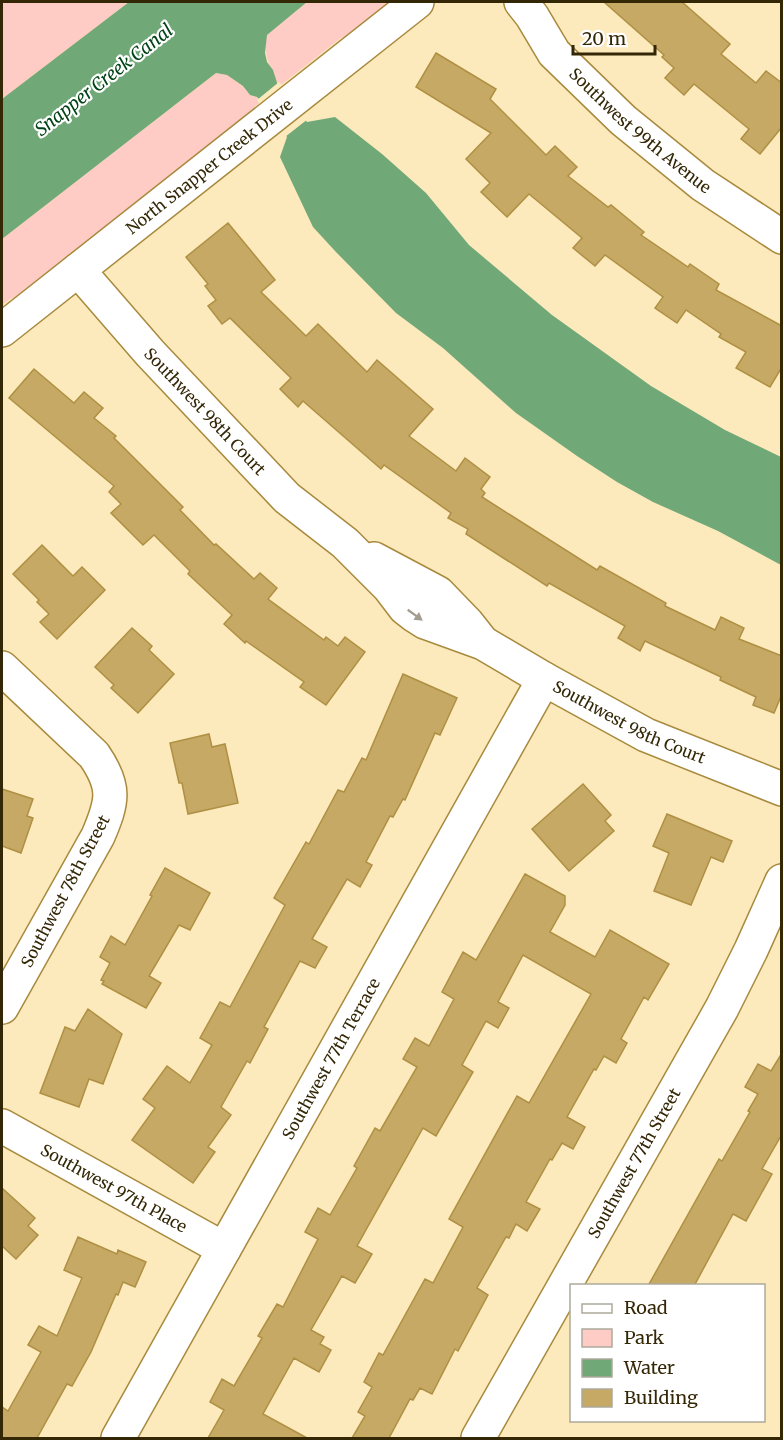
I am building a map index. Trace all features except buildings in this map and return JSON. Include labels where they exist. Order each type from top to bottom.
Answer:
[{"type":"street","name":"North Snapper Creek Drive","points":[[2,330],[417,2]]},
{"type":"street","name":"Southwest 99th Avenue","points":[[527,9],[554,53],[624,120],[703,184],[782,237]]},
{"type":"street","name":"Southwest 98th Court","points":[[78,270],[150,353],[286,498],[345,543],[414,615],[444,630],[483,643],[646,735],[782,789]]},
{"type":"street","name":"Southwest 78th Street","points":[[2,668],[94,755],[109,782],[110,797],[110,806],[98,836],[2,1007]]},
{"type":"street","name":"Southwest 77th Terrace","points":[[118,1438],[544,679]]},
{"type":"street","name":"Southwest 77th Street","points":[[478,1438],[722,1008],[782,881]]},
{"type":"street","name":"Southwest 97th Place","points":[[2,1126],[224,1249]]},
{"type":"green space","points":[[2,2],[129,2],[2,99]]},
{"type":"green space","points":[[307,2],[394,2],[344,40],[342,37],[281,85],[279,82],[277,84],[268,61],[267,35]]},
{"type":"green space","points":[[216,73],[227,75],[243,86],[250,95],[258,98],[259,103],[219,140],[20,296],[2,305],[2,239]]},
{"type":"water","name":"Snapper Creek Canal","points":[[129,2],[307,2],[267,35],[265,53],[278,86],[307,122],[335,117],[426,193],[469,245],[552,315],[651,386],[725,430],[781,457],[781,565],[718,531],[653,502],[577,456],[516,413],[443,348],[396,313],[313,227],[280,157],[287,137],[277,118],[257,97],[250,95],[243,86],[227,75],[216,73],[2,239],[2,99]]},
{"type":"pier","points":[[279,82],[308,119],[285,137],[257,100]]}]
